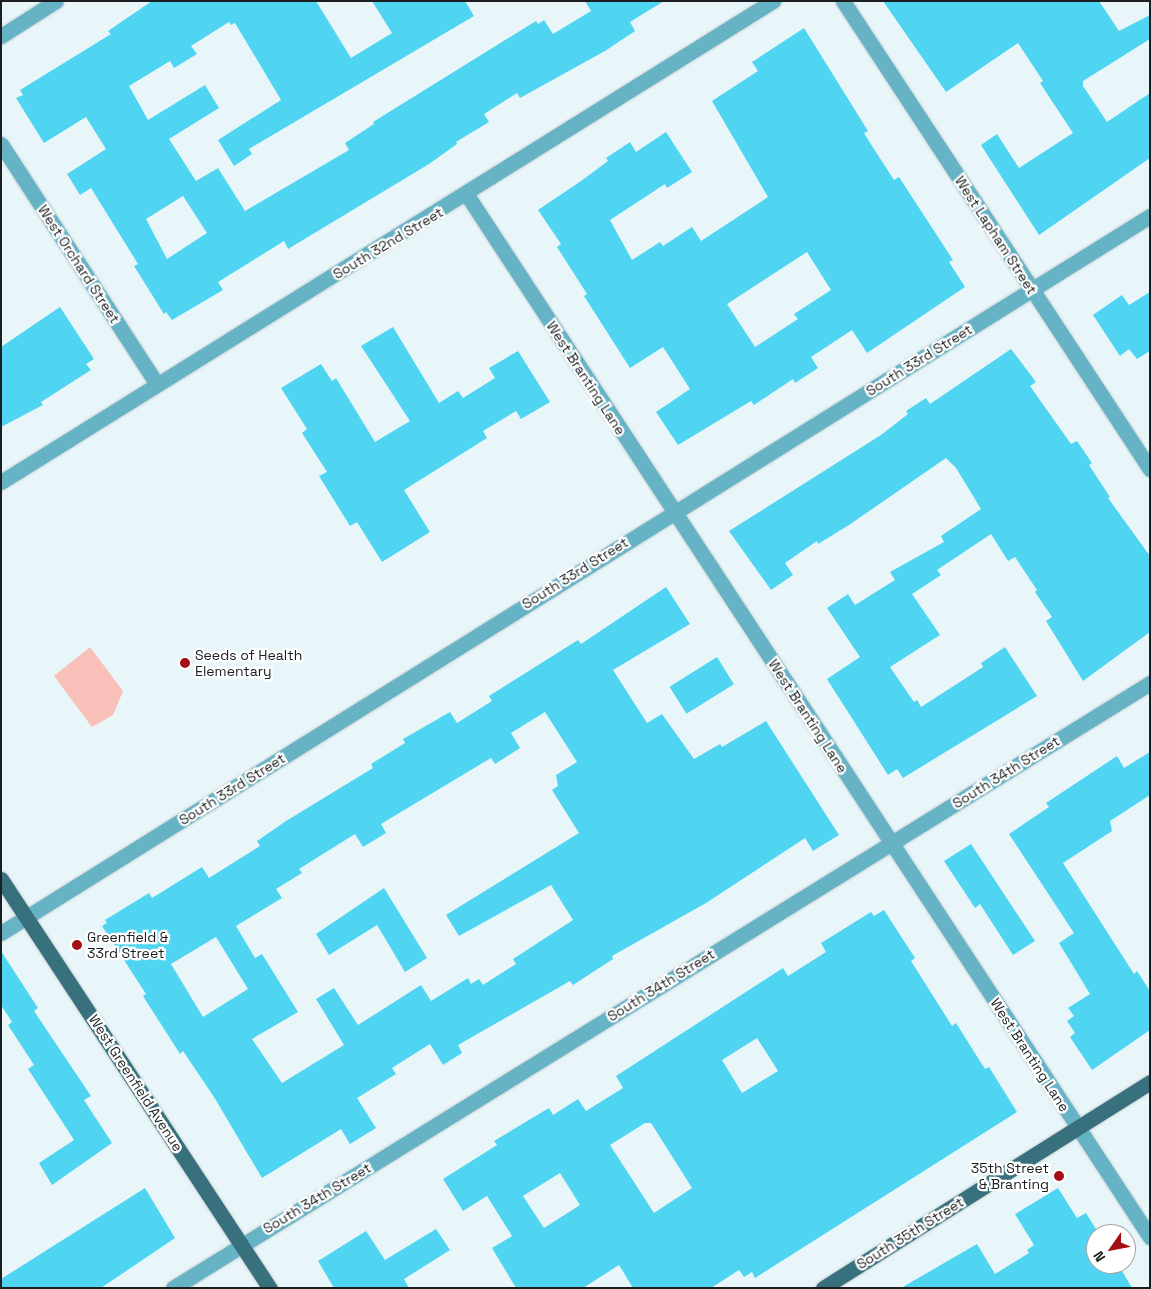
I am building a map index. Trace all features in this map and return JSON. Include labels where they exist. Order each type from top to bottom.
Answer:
[{"type":"main road","name":"West Greenfield Avenue","points":[[1,879],[270,1288]]},
{"type":"main road","name":"South 35th Street","points":[[823,1288],[1150,1082]]},
{"type":"street","points":[[1,36],[56,1]]},
{"type":"street","name":"South 32nd Street","points":[[1,482],[157,384],[467,195],[773,1]]},
{"type":"street","name":"West Lapham Street","points":[[843,1],[1150,469]]},
{"type":"street","name":"West Orchard Street","points":[[1,144],[157,384]]},
{"type":"street","name":"West Branting Lane","points":[[467,195],[890,844],[1150,1237]]},
{"type":"street","name":"South 33rd Street","points":[[1,932],[1150,216]]},
{"type":"street","name":"South 34th Street","points":[[173,1288],[241,1244],[1150,683]]},
{"type":"shaded area","points":[[90,647],[123,691],[113,715],[92,727],[54,676]]},
{"type":"building","points":[[152,1],[316,1],[351,58],[392,33],[372,1],[465,1],[474,16],[249,149],[252,154],[234,166],[218,140],[281,100],[235,23],[231,25],[229,22],[191,46],[197,54],[174,68],[170,61],[129,86],[148,120],[205,85],[219,108],[169,139],[196,181],[218,168],[245,211],[349,150],[345,143],[374,124],[373,122],[536,21],[538,24],[544,20],[553,34],[591,11],[585,1],[664,1],[630,22],[635,31],[605,51],[520,98],[517,93],[484,114],[489,122],[456,142],[457,144],[429,164],[288,249],[284,241],[218,282],[223,290],[172,320],[166,312],[164,314],[134,266],[138,264],[91,188],[80,195],[67,174],[106,149],[86,117],[44,143],[16,98],[23,95],[20,90],[111,34],[108,31]],"holes":[[[183,196],[207,233],[167,259],[146,219]]]},
{"type":"building","points":[[883,1],[1099,1],[1119,31],[1150,15],[1150,39],[1083,81],[1083,86],[1107,122],[1150,93],[1150,158],[1039,235],[981,145],[997,134],[1019,168],[1073,133],[1040,83],[1043,81],[1018,43],[946,92]]},
{"type":"building","points":[[804,28],[868,131],[864,133],[872,146],[894,180],[899,177],[953,260],[949,262],[965,287],[867,353],[852,330],[811,357],[818,368],[795,383],[793,379],[754,405],[751,401],[678,445],[656,412],[690,389],[663,347],[630,368],[584,296],[587,294],[557,247],[561,244],[538,210],[581,181],[608,161],[606,158],[630,142],[636,152],[666,132],[692,172],[667,188],[665,184],[610,220],[632,260],[660,242],[663,246],[692,227],[701,241],[768,197],[712,101],[758,71],[752,62]],"holes":[[[807,252],[831,290],[794,314],[798,319],[755,347],[727,304]]]},
{"type":"building","points":[[1150,292],[1150,351],[1137,359],[1129,349],[1120,356],[1093,315],[1122,295],[1129,305]]},
{"type":"building","points":[[60,307],[94,359],[86,364],[91,370],[41,402],[43,405],[1,427],[1,347]]},
{"type":"building","points":[[393,327],[439,403],[458,391],[463,398],[495,378],[489,368],[518,351],[550,402],[521,419],[516,411],[483,431],[487,438],[404,490],[430,532],[382,562],[357,522],[350,526],[319,476],[327,472],[302,433],[307,429],[281,388],[321,364],[332,381],[336,378],[375,442],[410,421],[361,346]]},
{"type":"building","points":[[1011,349],[1036,382],[1030,386],[1071,444],[1077,441],[1092,463],[1089,465],[1110,497],[1108,498],[1150,556],[1150,632],[1083,681],[1046,621],[1052,617],[1035,592],[1037,590],[1015,557],[1008,561],[991,534],[937,570],[941,575],[912,594],[940,635],[890,667],[914,702],[917,700],[921,707],[983,667],[981,663],[1005,647],[1037,696],[903,778],[897,769],[888,775],[827,679],[860,657],[827,608],[848,594],[855,605],[895,580],[890,572],[944,542],[941,536],[981,509],[956,468],[946,458],[849,525],[818,544],[817,541],[785,563],[793,575],[771,590],[729,531],[881,435],[908,414],[906,411],[926,398],[930,404]]},
{"type":"building","points":[[666,587],[690,624],[613,670],[647,723],[662,714],[694,759],[720,744],[722,747],[766,721],[839,835],[813,851],[805,838],[706,903],[612,956],[613,959],[573,985],[570,981],[458,1045],[462,1053],[443,1065],[430,1044],[392,1068],[396,1074],[357,1098],[376,1128],[350,1144],[341,1129],[262,1178],[214,1097],[183,1051],[180,1054],[143,996],[146,994],[102,926],[107,923],[105,920],[149,893],[152,898],[202,867],[209,878],[260,846],[257,841],[286,821],[373,768],[371,764],[405,743],[403,739],[450,712],[457,723],[492,701],[489,696],[578,640],[581,644]],"holes":[[[545,712],[577,762],[556,775],[558,786],[552,790],[579,833],[446,915],[459,936],[551,885],[573,920],[513,959],[516,964],[483,985],[479,979],[471,984],[468,978],[431,1001],[421,985],[358,1025],[334,988],[316,999],[344,1045],[282,1083],[252,1039],[298,1012],[262,954],[255,958],[236,926],[282,898],[276,889],[302,873],[299,869],[355,834],[363,847],[386,833],[381,824],[491,758],[495,764],[520,748],[511,733]],[[216,937],[248,989],[203,1017],[171,964]]]},
{"type":"building","points":[[717,657],[734,684],[686,714],[670,687]]},
{"type":"building","points":[[1150,752],[1150,795],[1110,821],[1112,831],[1063,863],[1134,974],[1137,971],[1150,991],[1150,1030],[1092,1070],[1070,1037],[1075,1033],[1067,1021],[1074,1016],[1068,1008],[1090,994],[1059,943],[1074,933],[1009,834],[1049,807],[1046,803],[1117,756],[1124,768]]},
{"type":"building","points":[[971,844],[1035,941],[1013,955],[980,904],[975,908],[944,861]]},
{"type":"building","points":[[384,888],[427,958],[405,972],[377,925],[329,955],[316,934]]},
{"type":"building","points":[[884,910],[915,958],[911,961],[952,1026],[956,1023],[985,1069],[989,1067],[1017,1112],[755,1278],[752,1272],[744,1277],[739,1270],[711,1288],[633,1288],[619,1265],[583,1288],[516,1288],[492,1248],[512,1236],[487,1196],[463,1211],[443,1179],[497,1145],[494,1141],[549,1108],[553,1115],[578,1099],[586,1111],[623,1088],[616,1076],[783,968],[788,976],[826,952],[821,943],[871,912],[874,916]],"holes":[[[757,1038],[778,1071],[742,1093],[722,1060]],[[645,1123],[651,1123],[692,1188],[654,1213],[610,1145]],[[560,1173],[580,1205],[544,1228],[523,1196]]]},
{"type":"building","points":[[1,951],[38,1008],[34,1011],[91,1096],[84,1100],[112,1143],[52,1185],[39,1163],[74,1140],[28,1069],[34,1065],[8,1025],[12,1022],[1,1005]]},
{"type":"building","points":[[145,1188],[175,1238],[101,1288],[1,1288],[1,1279]]},
{"type":"building","points":[[1058,1188],[1077,1218],[1086,1213],[1093,1224],[1086,1224],[1086,1274],[1124,1274],[1132,1288],[901,1288],[977,1244],[995,1274],[1029,1253],[1027,1250],[1034,1245],[1015,1214]]},
{"type":"building","points":[[436,1229],[450,1250],[404,1279],[409,1288],[334,1288],[318,1261],[366,1231],[385,1260]]},
{"type":"place","name":"Seeds of Health Elementary","points":[[185,663]]},
{"type":"place","name":"Greenfield & 33rd Street","points":[[77,945]]},
{"type":"place","name":"35th Street & Branting","points":[[1059,1176]]}]
